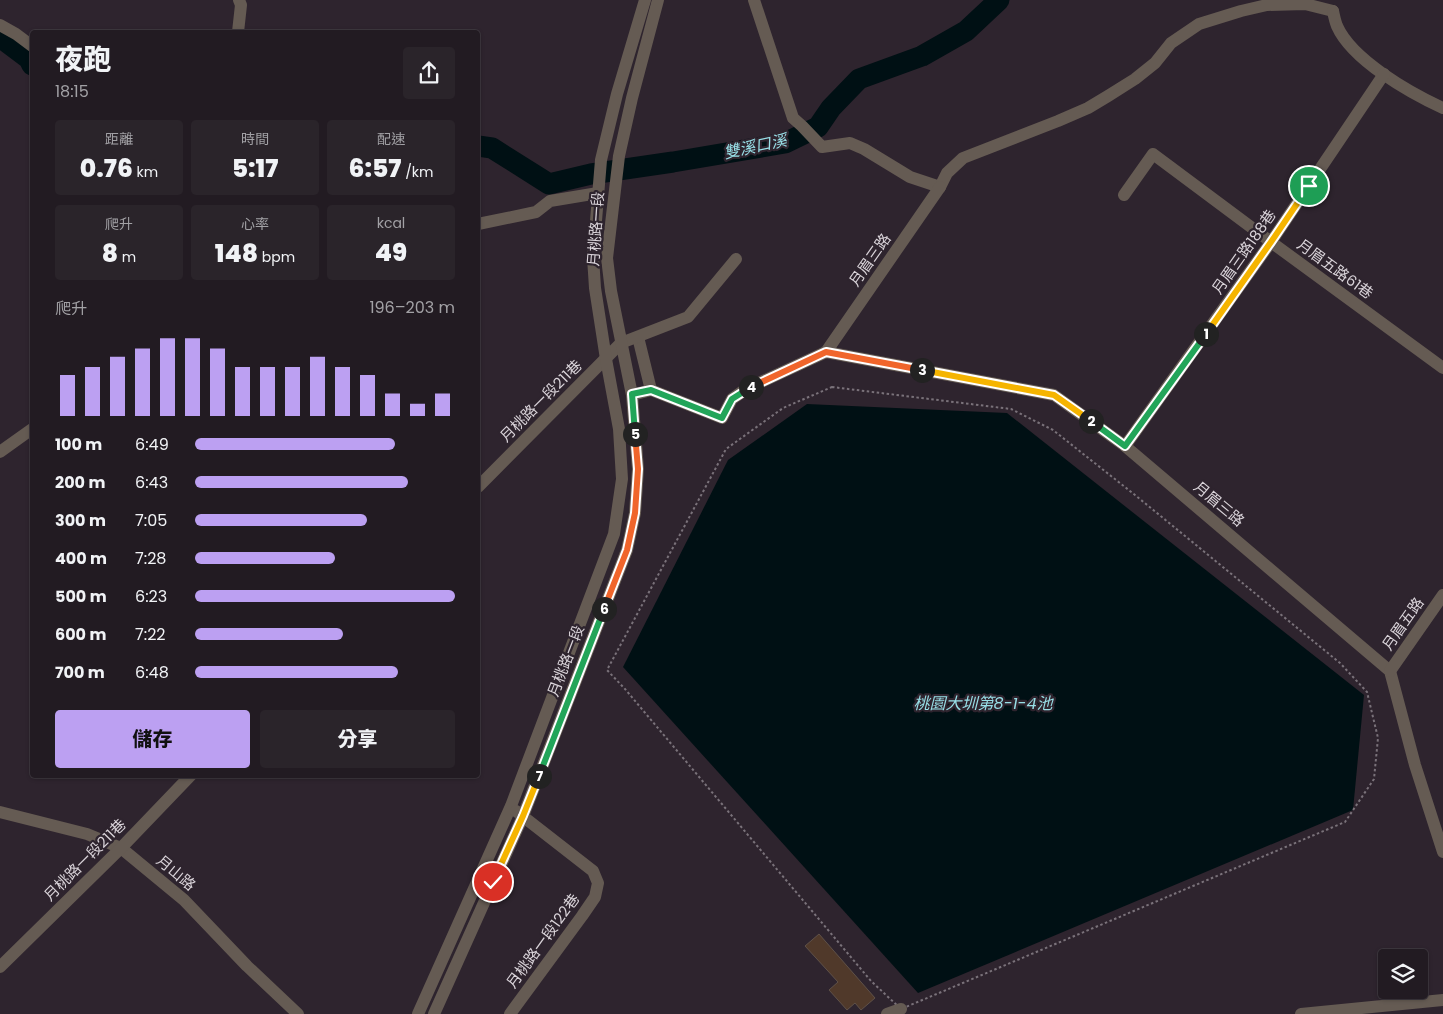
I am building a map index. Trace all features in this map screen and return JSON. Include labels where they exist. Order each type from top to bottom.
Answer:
[{"type":"street","points":[[238,30],[241,5],[239,0]]},
{"type":"street","name":"月桃路一段","points":[[418,1014],[510,806],[614,534],[622,479],[619,429],[594,288],[593,257],[601,160],[617,94],[645,0]]},
{"type":"street","name":"月桃路一段","points":[[434,1014],[523,816],[627,550],[635,513],[638,469],[632,394],[611,291],[608,258],[619,156],[658,0]]},
{"type":"street","points":[[754,0],[793,118],[822,147],[850,143],[864,149],[910,177],[940,187]]},
{"type":"street","name":"月眉三路","points":[[1335,5],[1267,5],[1199,24],[1171,44],[1155,63],[1134,80],[1088,108],[963,158],[947,174],[940,187],[826,352],[1054,395],[1125,446],[1390,671]]},
{"type":"street","points":[[1335,5],[1338,27],[1350,46],[1361,58],[1425,100],[1443,108]]},
{"type":"street","points":[[0,26],[16,34],[30,44]]},
{"type":"street","name":"月眉三路188巷","points":[[1125,446],[1271,242],[1384,74]]},
{"type":"street","name":"月眉五路61巷","points":[[1124,195],[1153,154],[1443,368]]},
{"type":"street","points":[[480,224],[536,212],[550,202],[598,190]]},
{"type":"street","points":[[621,343],[688,317],[736,259]]},
{"type":"street","points":[[638,336],[651,390]]},
{"type":"street","name":"月桃路一段211巷","points":[[480,485],[621,343]]},
{"type":"street","points":[[632,394],[651,390],[722,418],[732,399],[746,389],[826,352]]},
{"type":"street","points":[[0,452],[30,430]]},
{"type":"street","name":"月眉五路","points":[[1390,671],[1443,595]]},
{"type":"street","points":[[1390,671],[1415,765],[1443,852]]},
{"type":"street","name":"月桃路一段211巷","points":[[0,967],[121,848],[188,778]]},
{"type":"street","name":"月桃路一段122巷","points":[[510,806],[593,871],[598,883],[595,897],[510,1014]]},
{"type":"street","name":"月山路","points":[[0,812],[87,834],[121,848],[184,900],[247,966],[298,1014]]},
{"type":"street","points":[[1301,1014],[1442,1004]]},
{"type":"street","points":[[887,1014],[901,1009]]},
{"type":"path","points":[[832,387],[1011,409],[1053,430],[1340,663],[1367,692],[1378,738],[1374,779],[1346,822],[901,1009],[872,981],[632,696],[607,670],[726,449],[782,408],[832,387]]},
{"type":"water","name":"桃園大圳第8-1-4池","points":[[807,404],[1007,413],[1364,695],[1353,810],[918,993],[623,667],[728,460]]},
{"type":"building","points":[[819,934],[875,998],[861,1010],[855,1003],[847,1010],[829,990],[838,982],[805,946]]},
{"type":"waterway","name":"雙溪口溪","points":[[480,146],[492,148],[549,184],[591,174],[785,143],[818,127],[831,108],[859,79],[922,56],[966,31],[999,0]]},
{"type":"waterway","name":"雙溪口溪","points":[[0,37],[30,61]]},
{"type":"route","points":[[493,882],[523,816],[627,550],[635,513],[638,469],[632,394],[651,390],[722,418],[732,399],[746,389],[826,352],[1054,395],[1125,446],[1309,186]]}]
